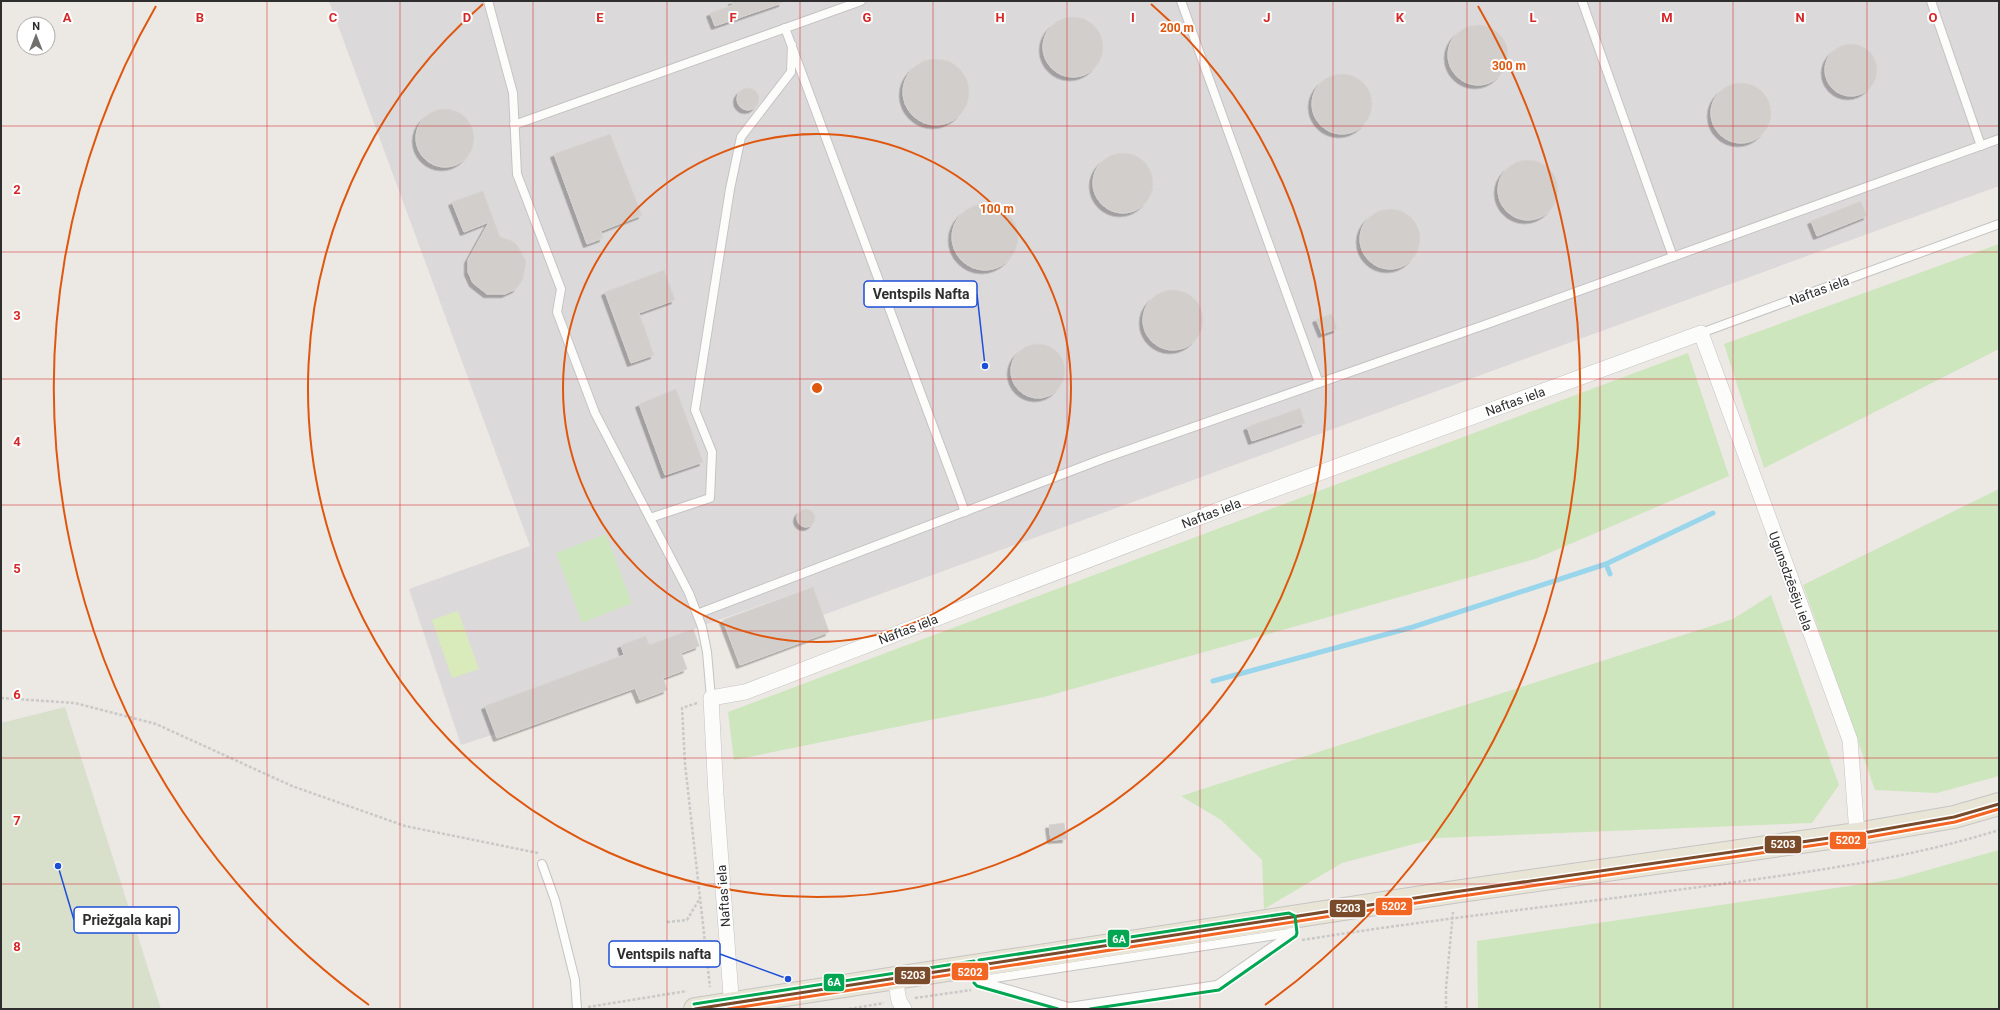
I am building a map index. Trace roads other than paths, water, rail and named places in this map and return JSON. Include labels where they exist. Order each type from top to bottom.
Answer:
[{"type":"main road","points":[[694,999],[732,1006],[895,978],[978,973],[1291,925],[1454,892],[1857,834],[1954,817],[1999,804]]},
{"type":"street","name":"Naftas iela","points":[[732,1006],[716,795],[711,698],[745,692],[1221,509],[1701,333]]},
{"type":"street","name":"Ugunsdzēsēju iela","points":[[1701,333],[1850,740],[1857,834]]},
{"type":"street","points":[[895,978],[901,1005]]},
{"type":"lane","points":[[488,1],[513,93],[517,174],[561,289],[557,312],[595,413],[690,593],[707,652],[711,698]]},
{"type":"lane","points":[[514,124],[861,1]]},
{"type":"lane","points":[[1181,1],[1319,383]]},
{"type":"lane","points":[[1582,1],[1673,256]]},
{"type":"lane","points":[[1931,1],[1981,146]]},
{"type":"lane","points":[[785,28],[965,512]]},
{"type":"lane","points":[[650,518],[710,498],[712,452],[695,410],[730,188],[740,137],[790,72],[792,46]]},
{"type":"lane","points":[[697,614],[1105,458],[1319,383],[1999,139]]},
{"type":"lane","name":"Naftas iela","points":[[1701,333],[1999,224]]},
{"type":"lane","points":[[542,864],[555,900],[575,980],[577,1009]]},
{"type":"lane","points":[[978,973],[996,986],[1069,1007],[1202,988],[1217,985],[1275,944],[1291,925]]},
{"type":"waterway","points":[[1213,681],[1413,627],[1606,564],[1713,513]]},
{"type":"waterway","points":[[1606,564],[1610,574]]},
{"type":"place","name":"Ventspils Nafta","points":[[985,366]]},
{"type":"place","name":"Priežgala kapi","points":[[58,866]]},
{"type":"place","name":"Ventspils nafta","points":[[788,979]]}]
